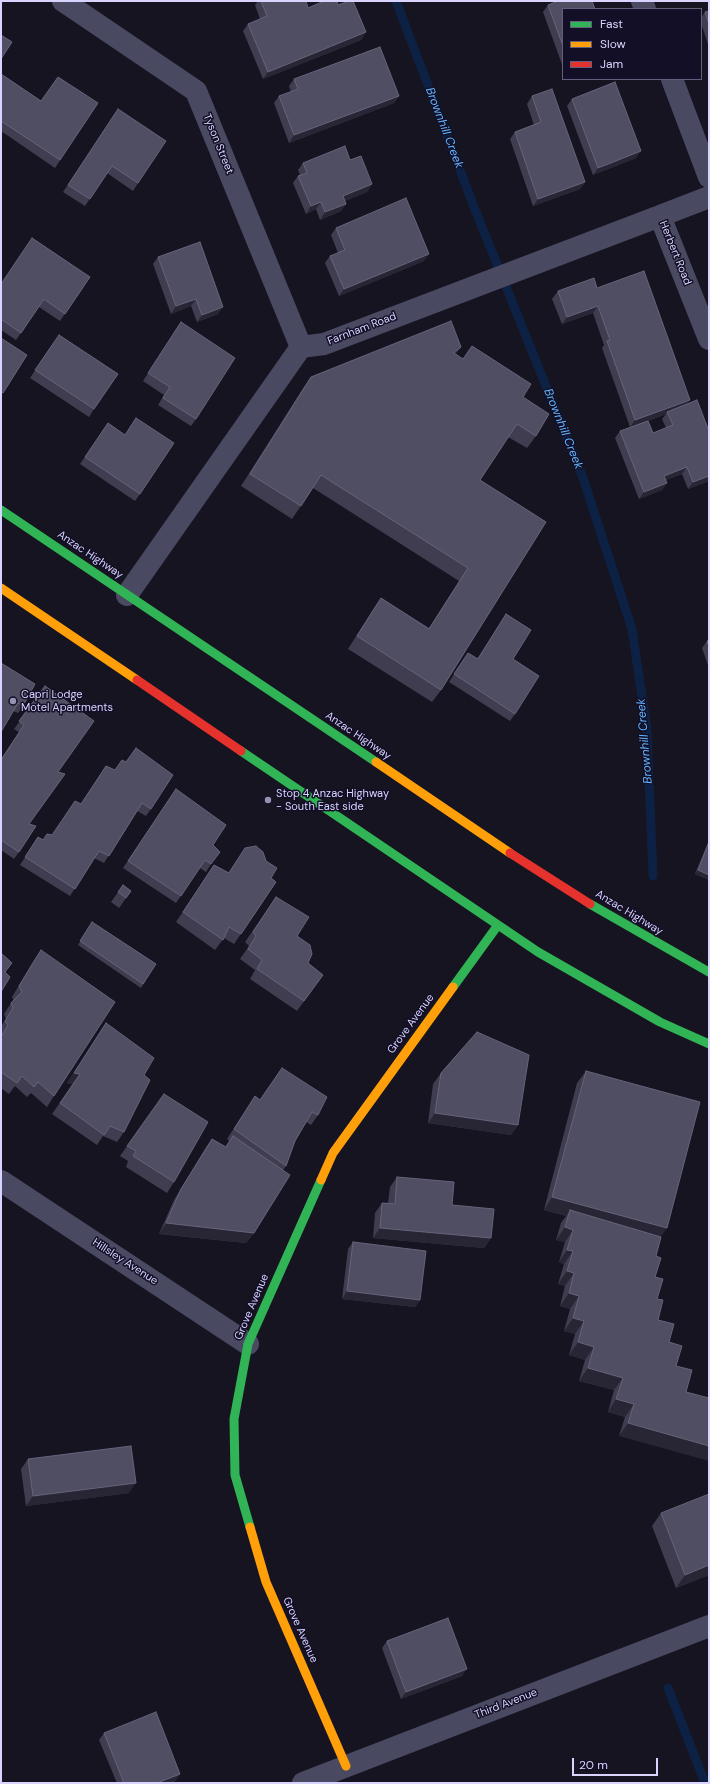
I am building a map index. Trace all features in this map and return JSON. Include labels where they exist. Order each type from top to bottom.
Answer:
[{"type":"main road","name":"Anzac Highway","points":[[1,510],[562,888],[673,953],[709,972]]},
{"type":"main road","points":[[1,588],[538,952],[660,1022],[709,1044]]},
{"type":"main road","name":"Grove Avenue","points":[[346,1766],[266,1582],[235,1475],[234,1419],[248,1344],[333,1153],[498,925]]},
{"type":"street","name":"Tyson Street","points":[[62,1],[196,91],[301,347]]},
{"type":"street","points":[[672,80],[709,177]]},
{"type":"street","name":"Herbert Road","points":[[709,198],[660,216],[709,339]]},
{"type":"street","name":"Farnham Road","points":[[301,347],[324,344],[660,216]]},
{"type":"street","points":[[127,595],[301,347]]},
{"type":"street","name":"Hillsley Avenue","points":[[1,1181],[248,1344]]},
{"type":"street","name":"Third Avenue","points":[[303,1783],[709,1626]]},
{"type":"building","points":[[261,1],[306,1],[308,8],[324,1],[337,1],[338,5],[353,1],[366,32],[268,72],[248,24],[267,16]]},
{"type":"building","points":[[558,1],[592,1],[595,8],[562,8],[562,43],[548,5]]},
{"type":"building","points":[[709,11],[709,24],[705,12]]},
{"type":"building","points":[[1,35],[12,42],[1,59]]},
{"type":"building","points":[[380,47],[399,96],[294,135],[279,96],[298,89],[294,79]]},
{"type":"building","points":[[1,74],[41,101],[58,77],[98,103],[60,160],[1,121]]},
{"type":"building","points":[[615,82],[641,151],[598,168],[572,99]]},
{"type":"building","points":[[552,89],[585,182],[538,199],[515,132],[541,122],[532,96]]},
{"type":"building","points":[[118,109],[166,141],[138,183],[112,166],[90,199],[68,185]]},
{"type":"building","points":[[345,146],[350,160],[361,156],[372,184],[343,196],[346,204],[325,212],[321,202],[311,206],[298,176],[307,173],[303,163]]},
{"type":"building","points":[[406,198],[429,254],[344,289],[330,256],[345,250],[336,228]]},
{"type":"building","points":[[32,238],[90,277],[65,314],[44,299],[21,333],[1,319],[1,284]]},
{"type":"building","points":[[200,242],[223,307],[202,315],[196,299],[176,306],[158,257]]},
{"type":"building","points":[[644,271],[690,400],[635,420],[607,341],[610,340],[598,306],[567,317],[558,291],[594,278],[597,288]]},
{"type":"building","points":[[451,321],[461,347],[454,353],[463,359],[472,346],[531,384],[523,397],[549,414],[536,436],[517,424],[480,480],[546,522],[441,690],[357,636],[381,598],[429,629],[468,568],[321,475],[301,506],[250,474],[311,377]]},
{"type":"building","points":[[181,322],[235,358],[196,419],[163,398],[170,387],[148,373]]},
{"type":"building","points":[[59,335],[118,374],[94,409],[35,370]]},
{"type":"building","points":[[1,338],[27,355],[3,393],[1,392]]},
{"type":"building","points":[[697,400],[709,431],[709,476],[693,482],[687,467],[664,476],[667,483],[644,492],[620,431],[648,421],[653,433],[673,425],[667,412]]},
{"type":"building","points":[[136,418],[174,443],[140,494],[85,457],[108,423],[125,435]]},
{"type":"building","points":[[506,614],[531,630],[513,659],[539,676],[515,714],[454,674],[468,653],[478,659]]},
{"type":"building","name":"Capri Lodge Motel Apartments","points":[[1,663],[35,684],[23,706],[18,703],[1,732]]},
{"type":"building","points":[[45,686],[94,721],[58,772],[65,774],[29,824],[36,826],[19,852],[1,840],[1,760],[24,725],[19,721]]},
{"type":"building","points":[[136,748],[173,775],[151,809],[142,803],[109,856],[99,851],[75,889],[25,857],[38,837],[43,840],[47,834],[52,835],[75,801],[81,804],[106,766],[115,770],[122,760],[126,762]]},
{"type":"building","points":[[176,789],[226,825],[213,845],[220,852],[211,864],[205,860],[181,896],[128,861]]},
{"type":"building","points":[[709,842],[709,875],[698,870]]},
{"type":"building","points":[[256,846],[263,852],[266,861],[277,868],[271,878],[276,882],[241,934],[229,927],[223,940],[183,912],[214,865],[229,873],[245,848]]},
{"type":"building","points":[[123,885],[131,891],[126,898],[118,892]]},
{"type":"building","points":[[276,897],[309,917],[297,936],[310,945],[312,954],[308,963],[323,975],[304,1001],[257,969],[262,960],[248,949],[256,936],[253,932]]},
{"type":"building","points":[[92,922],[156,964],[143,984],[80,941]]},
{"type":"building","points":[[41,950],[115,1002],[54,1096],[38,1082],[34,1087],[22,1076],[17,1083],[1,1072],[1,1037],[8,1025],[5,1021],[13,1008],[11,1003],[22,992],[19,986]]},
{"type":"building","points":[[1,953],[12,963],[5,972],[10,977],[1,992]]},
{"type":"building","points":[[106,1023],[154,1058],[144,1075],[150,1080],[124,1132],[110,1126],[104,1135],[60,1103],[80,1074],[74,1073]]},
{"type":"building","points":[[477,1032],[529,1055],[518,1125],[435,1113],[441,1073]]},
{"type":"building","points":[[282,1068],[327,1097],[318,1115],[312,1112],[295,1141],[286,1166],[234,1129],[255,1096],[260,1100]]},
{"type":"building","points":[[586,1071],[700,1102],[667,1228],[552,1197]]},
{"type":"building","points":[[164,1094],[208,1122],[174,1182],[133,1156],[136,1151],[127,1146]]},
{"type":"building","points":[[233,1136],[290,1175],[254,1233],[166,1223],[181,1189],[212,1139],[226,1147]]},
{"type":"building","points":[[397,1177],[454,1182],[452,1205],[494,1209],[491,1238],[380,1228],[382,1203],[395,1204]]},
{"type":"building","points":[[570,1210],[661,1237],[656,1256],[661,1258],[655,1277],[663,1279],[657,1299],[663,1300],[658,1320],[674,1324],[669,1342],[682,1346],[676,1366],[692,1370],[686,1392],[709,1398],[709,1446],[628,1423],[634,1404],[616,1399],[623,1378],[588,1368],[594,1347],[578,1342],[584,1321],[573,1318],[579,1296],[569,1293],[574,1273],[567,1271],[573,1251],[567,1250],[573,1230],[565,1227]]},
{"type":"building","points":[[353,1242],[426,1251],[420,1300],[347,1291]]},
{"type":"building","points":[[131,1446],[136,1483],[33,1496],[28,1459]]},
{"type":"building","points":[[709,1494],[709,1565],[685,1575],[661,1513]]},
{"type":"building","points":[[448,1618],[467,1669],[406,1692],[387,1641]]},
{"type":"building","points":[[156,1712],[180,1774],[157,1783],[124,1783],[104,1733]]},
{"type":"waterway","name":"Brownhill Creek","points":[[396,1],[474,207],[583,478],[632,629],[647,730],[653,876]]},
{"type":"waterway","name":"Brownhill Creek","points":[[668,1688],[705,1783]]},
{"type":"traffic: fast","points":[[1,510],[376,762]]},
{"type":"traffic: fast","points":[[241,751],[538,952],[660,1022],[709,1044]]},
{"type":"traffic: fast","points":[[590,904],[709,972]]},
{"type":"traffic: fast","points":[[453,987],[498,925]]},
{"type":"traffic: fast","points":[[250,1527],[235,1475],[234,1419],[248,1344],[321,1180]]},
{"type":"traffic: slow","points":[[1,588],[137,680]]},
{"type":"traffic: slow","points":[[376,762],[510,853]]},
{"type":"traffic: slow","points":[[321,1180],[333,1153],[453,987]]},
{"type":"traffic: slow","points":[[250,1527],[266,1582],[346,1766]]},
{"type":"traffic: jam","points":[[137,680],[241,751]]},
{"type":"traffic: jam","points":[[510,853],[590,904]]},
{"type":"place","name":"Capri Lodge Motel Apartments","points":[[13,701]]},
{"type":"place","name":"Stop 4 Anzac Highway - South East side","points":[[268,800]]}]
